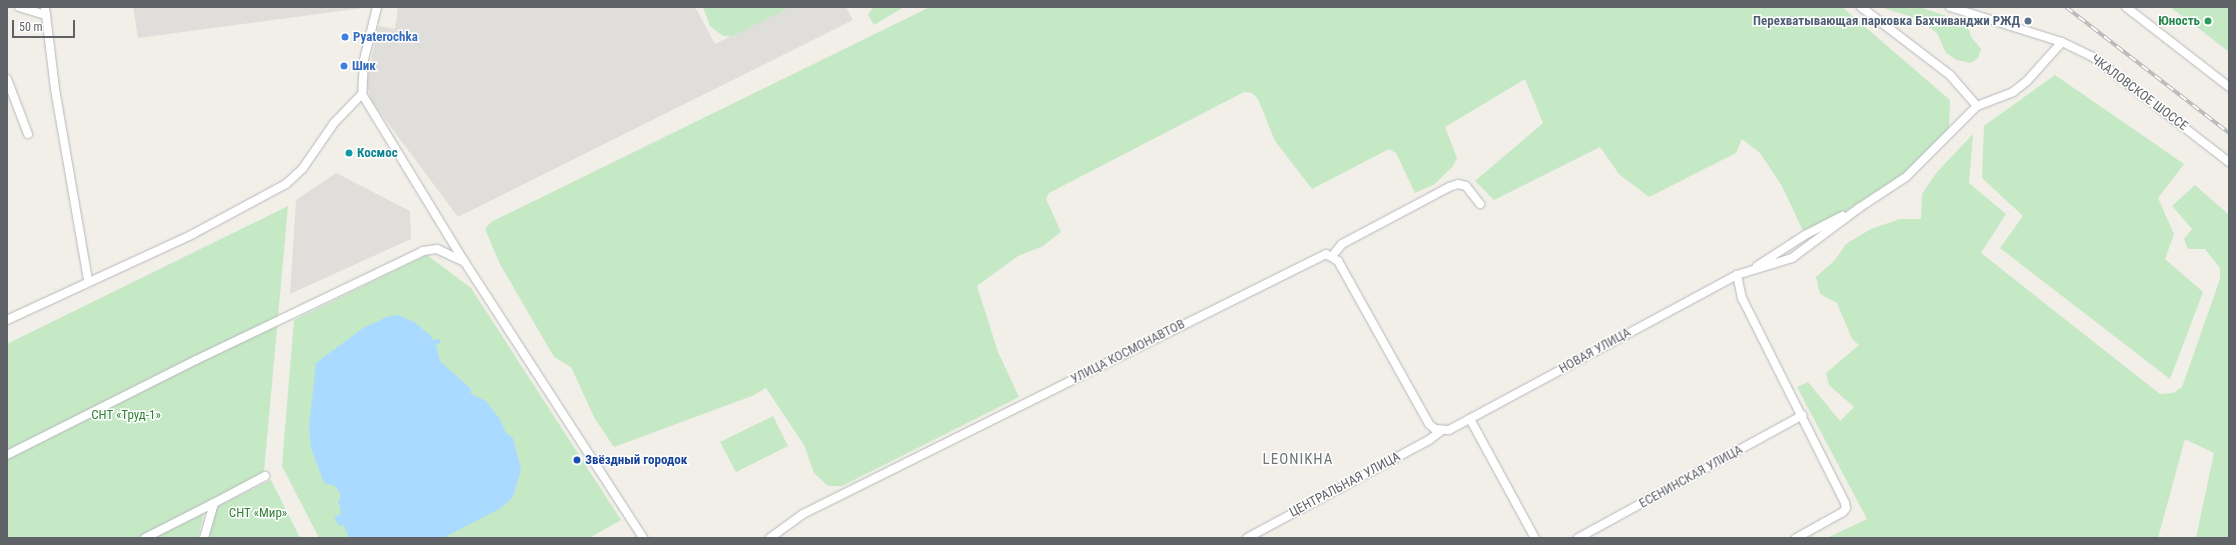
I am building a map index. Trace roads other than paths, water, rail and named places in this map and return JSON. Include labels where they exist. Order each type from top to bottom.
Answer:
[{"type":"street","points":[[19,7],[46,11],[55,89],[88,280]]},
{"type":"street","points":[[377,7],[364,60],[362,94],[464,261],[644,538]]},
{"type":"street","points":[[1861,7],[1950,75],[1977,106]]},
{"type":"street","name":"ЧКАЛОВСКОЕ ШОССЕ","points":[[1950,7],[2062,42],[2093,57],[2229,162]]},
{"type":"street","points":[[2126,7],[2229,87]]},
{"type":"street","points":[[1748,272],[1805,234],[1859,208],[1906,177],[1977,106],[2017,88],[2042,65],[2062,42]]},
{"type":"street","points":[[7,79],[28,134]]},
{"type":"street","points":[[7,320],[88,280],[193,234],[286,184],[304,168],[334,123],[362,94]]},
{"type":"street","points":[[1441,430],[1429,424],[1419,408],[1338,261],[1333,255],[1342,244],[1449,187],[1458,184],[1466,186],[1480,204]]},
{"type":"street","name":"НОВАЯ УЛИЦА","points":[[1441,430],[1449,430],[1737,275],[1792,258],[1859,208]]},
{"type":"street","points":[[7,455],[188,363],[423,251],[437,249],[464,261]]},
{"type":"street","name":"УЛИЦА КОСМОНАВТОВ","points":[[770,538],[803,514],[1317,256],[1333,255]]},
{"type":"street","points":[[1737,275],[1742,298],[1803,415],[1845,503],[1846,508],[1843,512],[1796,538]]},
{"type":"street","name":"ЕСЕНИНСКАЯ УЛИЦА","points":[[1578,538],[1803,415]]},
{"type":"street","points":[[1470,419],[1535,538]]},
{"type":"street","name":"ЦЕНТРАЛЬНАЯ УЛИЦА","points":[[1247,538],[1429,440],[1441,430]]},
{"type":"street","points":[[145,538],[265,476]]},
{"type":"street","points":[[204,538],[214,503]]},
{"type":"water","points":[[398,315],[414,322],[431,336],[432,340],[440,339],[441,343],[436,344],[440,361],[471,389],[471,394],[486,401],[500,419],[506,433],[513,438],[521,469],[513,497],[501,508],[443,538],[349,538],[344,525],[339,526],[334,516],[341,515],[340,504],[337,505],[340,499],[340,493],[335,486],[324,483],[311,448],[309,427],[316,363],[363,328],[387,317]]},
{"type":"railway","points":[[2066,7],[2229,133]]},
{"type":"place","name":"Перехватывающая парковка Бахчиванджи РЖД","points":[[2028,21]]},
{"type":"place","name":"Юность","points":[[2208,21]]},
{"type":"place","name":"Pyaterochka","points":[[345,37]]},
{"type":"place","name":"Шик","points":[[344,66]]},
{"type":"place","name":"Космос","points":[[349,153]]},
{"type":"place","name":"Звёздный городок","points":[[577,460]]},
{"type":"district","name":"LEONIKHA","points":[[1298,460]]},
{"type":"park label","name":"СНТ «Труд-1»","points":[[126,415]]},
{"type":"park label","name":"СНТ «Мир»","points":[[258,513]]}]
